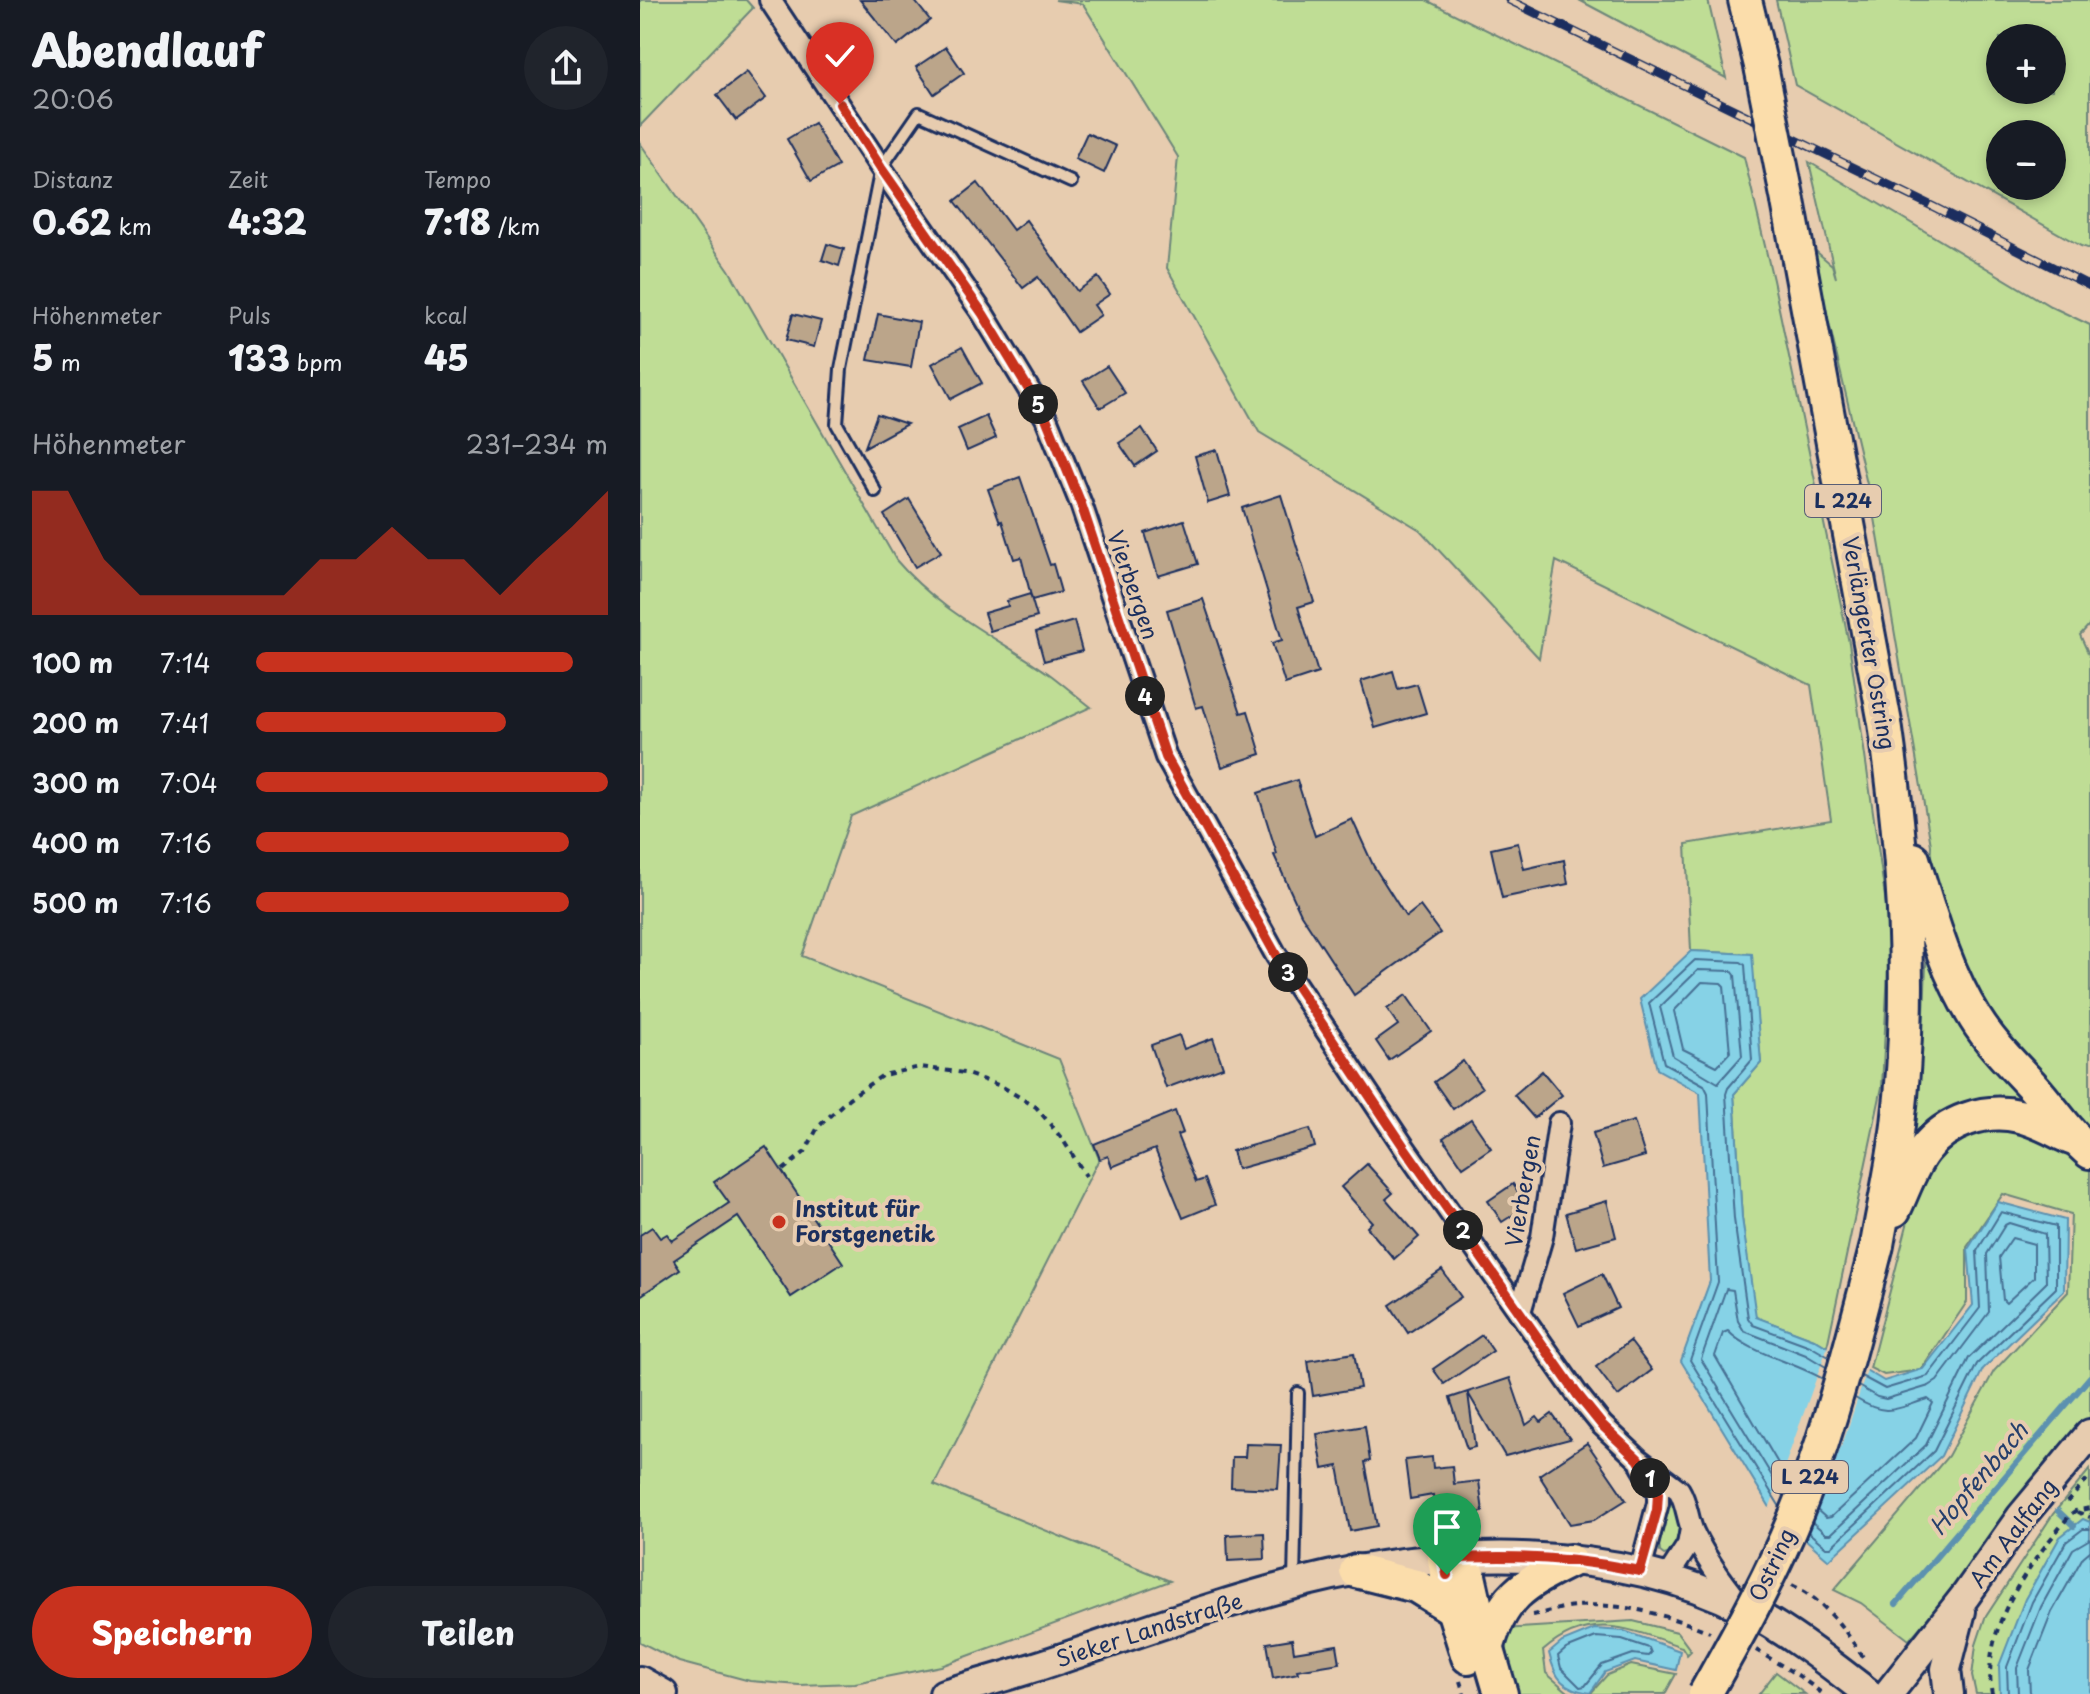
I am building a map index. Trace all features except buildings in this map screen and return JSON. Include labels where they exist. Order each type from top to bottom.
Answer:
[{"type":"main road","name":"Verlängerter Ostring","points":[[1745,0],[1788,201],[1885,723],[1896,802],[1906,956],[1906,1011],[1898,1125],[1877,1245]]},
{"type":"main road","points":[[1896,802],[1933,927],[1963,997],[1993,1043],[2083,1146]]},
{"type":"main road","points":[[1877,1245],[1925,1148],[1961,1121],[1987,1114],[2010,1114],[2036,1121],[2083,1146]]},
{"type":"main road","name":"Ostring","points":[[1705,1694],[1759,1594],[1802,1498],[1835,1399],[1877,1245]]},
{"type":"main road","name":"Am Aalfang","points":[[1892,1689],[1966,1595],[2021,1517],[2090,1434]]},
{"type":"main road","name":"Sieker Landstraße","points":[[944,1694],[1054,1661],[1157,1624],[1294,1584],[1356,1571],[1454,1558],[1534,1557],[1606,1564],[1653,1575],[1745,1609],[1833,1666],[1869,1694]]},
{"type":"main road","points":[[1454,1558],[1453,1609],[1479,1694]]},
{"type":"main road","points":[[1454,1558],[1501,1694]]},
{"type":"main road","points":[[1487,1650],[1498,1616],[1522,1587],[1570,1561]]},
{"type":"main road","points":[[1356,1571],[1416,1586],[1453,1609]]},
{"type":"main road","name":"Am Aalfang","points":[[1949,1694],[1946,1669],[1966,1595]]},
{"type":"main road","points":[[640,1681],[661,1694]]},
{"type":"street","name":"Vierbergen","points":[[770,0],[881,168],[983,314],[1046,418],[1081,504],[1166,757],[1276,955],[1404,1147],[1585,1404],[1638,1459],[1679,1490],[1691,1529],[1719,1578],[1745,1609]]},
{"type":"street","name":"Vierbergen","points":[[1520,1312],[1542,1237],[1559,1123]]},
{"type":"street","name":"Vierbergen","points":[[1638,1459],[1658,1493],[1653,1575]]},
{"type":"street","points":[[1653,1575],[1688,1545],[1691,1529]]},
{"type":"lane","points":[[875,491],[837,424],[841,369],[881,168],[919,113],[1071,182]]},
{"type":"lane","points":[[1294,1584],[1298,1393]]},
{"type":"path","points":[[783,1170],[805,1152],[818,1127],[849,1098],[883,1075],[920,1067],[976,1077],[1001,1086],[1036,1107],[1063,1140],[1086,1176]]},
{"type":"path","points":[[2064,1505],[2090,1477]]},
{"type":"path","points":[[1992,1694],[1990,1655],[2010,1599],[2062,1524],[2073,1512],[2090,1508]]},
{"type":"path","points":[[2073,1512],[2090,1517]]},
{"type":"path","points":[[1782,1581],[1816,1599],[1837,1617],[1866,1662],[1892,1689]]},
{"type":"path","points":[[1498,1616],[1539,1614],[1571,1606],[1609,1605],[1686,1623],[1713,1633]]},
{"type":"path","points":[[1752,1649],[1788,1668],[1823,1694]]},
{"type":"green space","points":[[640,0],[746,0],[753,8],[640,126]]},
{"type":"green space","points":[[1055,0],[1426,0],[1744,157],[1849,643],[1890,932],[1882,1087],[1827,1347],[1755,1317],[1742,1218],[1734,1094],[1761,1063],[1751,954],[1691,951],[1686,844],[1831,820],[1811,685],[1556,561],[1539,658],[1420,530],[1259,432],[1167,268],[1178,157],[1083,4]]},
{"type":"green space","points":[[1579,0],[1708,0],[1726,78]]},
{"type":"green space","points":[[1776,0],[2090,0],[2090,249],[1999,200],[2066,200],[2066,120],[1986,120],[1986,193],[1795,85]]},
{"type":"green space","points":[[640,143],[729,270],[896,560],[913,579],[951,610],[1052,676],[1091,707],[851,816],[802,956],[1059,1059],[1099,1159],[934,1485],[1170,1581],[941,1666],[855,1683],[799,1685],[750,1681],[679,1662],[640,1642]]},
{"type":"green space","points":[[1809,162],[2050,306],[2090,325],[2090,624],[2080,635],[2090,657],[2090,1419],[1909,1640],[1861,1603],[1834,1590],[1948,1456],[1994,1371],[2068,1292],[2071,1214],[2003,1194],[1967,1247],[1967,1302],[1921,1370],[1884,1375],[1870,1368],[1921,1171],[1913,1125],[1924,1014],[1931,845],[1875,518],[1811,247],[1832,265],[1836,278]]},
{"type":"green space","points":[[2090,1469],[2090,1694],[1976,1694],[1972,1676],[1976,1645],[1985,1618],[2053,1514]]},
{"type":"green space","points":[[1667,1488],[1680,1520],[1671,1553],[1664,1555],[1659,1545],[1670,1499]]},
{"type":"green space","points":[[1633,1621],[1677,1632],[1691,1651],[1687,1655],[1682,1647],[1645,1634],[1611,1627],[1577,1631],[1560,1638],[1543,1651],[1546,1673],[1568,1692],[1575,1694],[1518,1694],[1510,1672],[1504,1629]]},
{"type":"green space","points":[[1631,1665],[1676,1674],[1665,1694],[1590,1694],[1607,1675]]},
{"type":"green space","points":[[1776,1672],[1805,1694],[1759,1694]]},
{"type":"water","points":[[1691,951],[1752,954],[1761,1063],[1734,1094],[1742,1218],[1756,1317],[1814,1339],[1884,1381],[1923,1369],[1973,1305],[1968,1249],[1998,1202],[2065,1220],[2064,1291],[1983,1369],[1941,1456],[1829,1560],[1771,1509],[1681,1361],[1710,1281],[1700,1093],[1657,1069],[1640,999]]},
{"type":"water","points":[[2083,1519],[2090,1522],[2090,1694],[2000,1694],[1999,1666],[2025,1599],[2060,1537]]},
{"type":"water","points":[[1594,1629],[1624,1631],[1680,1651],[1676,1670],[1635,1661],[1605,1672],[1590,1693],[1573,1689],[1557,1676],[1549,1653],[1562,1642]]},
{"type":"pier","points":[[1829,1343],[1868,1367],[1804,1544],[1768,1512]]},
{"type":"waterway","name":"Hopfenbach","points":[[1896,1604],[2090,1377]]},
{"type":"waterway","points":[[2058,1511],[2074,1526]]},
{"type":"railway","points":[[1509,0],[2090,286]]},
{"type":"place","name":"Institut für Forstgenetik","points":[[779,1222]]},
{"type":"route","points":[[840,104],[983,314],[1046,418],[1081,504],[1166,757],[1276,955],[1404,1147],[1577,1394],[1602,1425],[1638,1459],[1658,1493],[1657,1510],[1640,1571],[1606,1564],[1534,1557],[1491,1557],[1444,1559],[1447,1575]]}]
